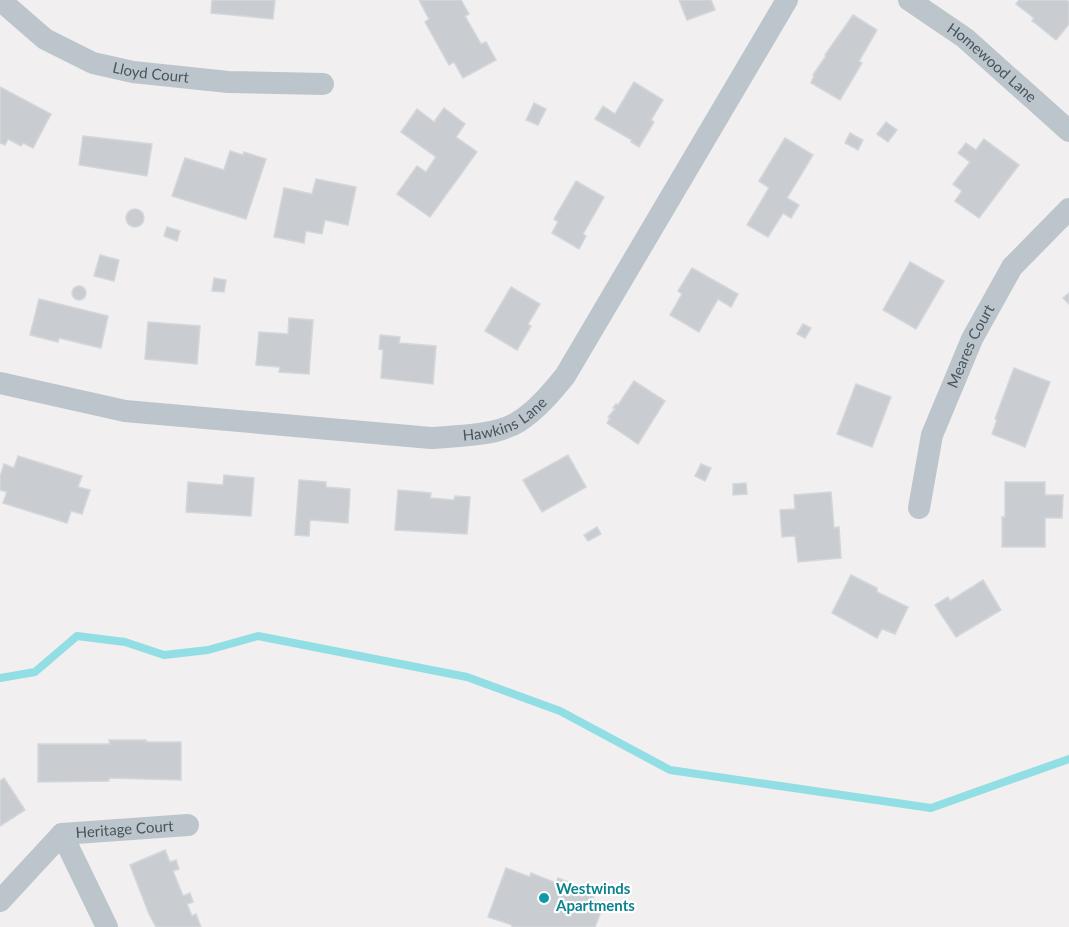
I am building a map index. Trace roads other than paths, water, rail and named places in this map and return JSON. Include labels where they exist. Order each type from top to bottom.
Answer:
[{"type":"street","name":"Lloyd Court","points":[[0,0],[45,39],[93,63],[133,72],[228,82],[323,84]]},
{"type":"street","name":"Hawkins Lane","points":[[0,383],[125,411],[430,438],[481,434],[516,423],[544,402],[565,376],[787,0]]},
{"type":"street","name":"Homewood Lane","points":[[909,0],[965,38],[1069,131]]},
{"type":"street","name":"Meares Court","points":[[919,508],[932,435],[972,339],[1012,267],[1069,209]]},
{"type":"street","name":"Heritage Court","points":[[0,901],[62,834],[188,825]]},
{"type":"street","name":"Heritage Court","points":[[62,834],[107,927]]},
{"type":"waterway","points":[[0,678],[35,672],[77,636],[125,642],[164,655],[208,650],[258,636],[467,677],[560,711],[670,770],[931,808],[1069,759]]},
{"type":"place","name":"Westwinds Apartments","points":[[544,898]]}]
